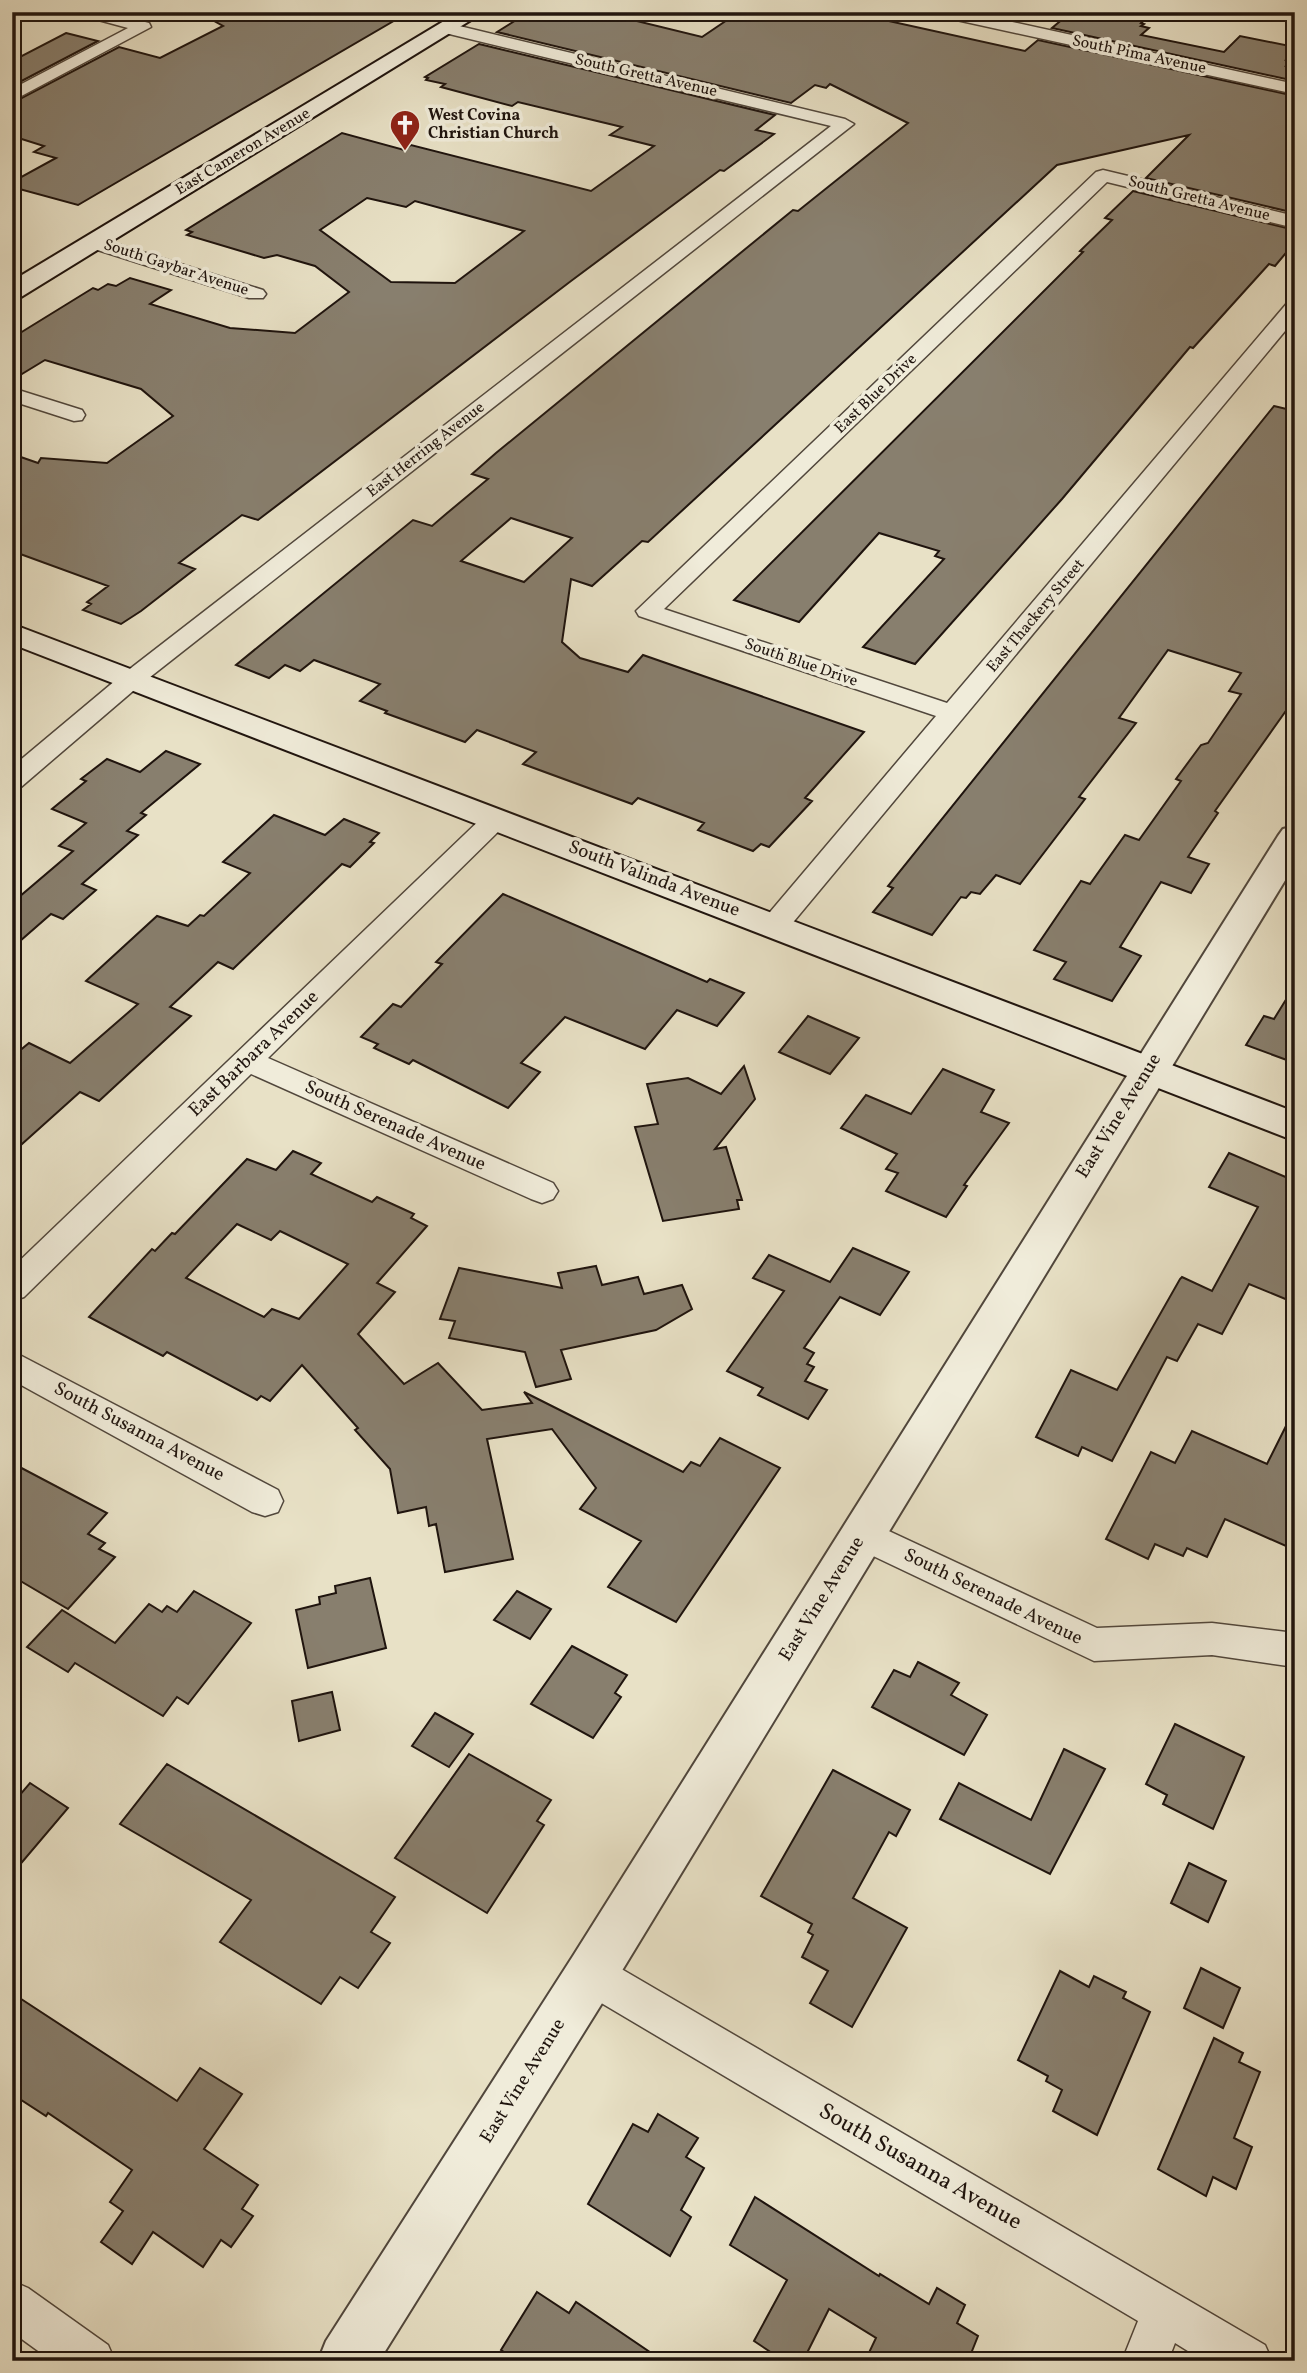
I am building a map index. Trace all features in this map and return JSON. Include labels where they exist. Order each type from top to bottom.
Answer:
[{"type":"main road","name":"East Cameron Avenue","points":[[12,292],[474,12]]},
{"type":"main road","name":"South Valinda Avenue","points":[[12,634],[1295,1127]]},
{"type":"main road","name":"East Vine Avenue","points":[[346,2361],[591,1974],[1147,1070],[1295,836]]},
{"type":"street","points":[[12,96],[143,27],[86,12]]},
{"type":"street","name":"South Pima Avenue","points":[[943,12],[1295,89]]},
{"type":"street","points":[[999,24],[1014,12]]},
{"type":"street","name":"South Gretta Avenue","points":[[447,29],[845,124]]},
{"type":"street","name":"East Herring Avenue","points":[[12,781],[131,680],[845,124]]},
{"type":"street","name":"South Gretta Avenue","points":[[1103,176],[1295,222]]},
{"type":"street","name":"East Blue Drive","points":[[648,611],[1103,176]]},
{"type":"street","name":"South Gaybar Avenue","points":[[95,243],[256,293]]},
{"type":"street","name":"East Thackery Street","points":[[775,925],[1295,306]]},
{"type":"street","points":[[12,394],[74,415]]},
{"type":"street","name":"South Blue Drive","points":[[648,611],[954,714]]},
{"type":"street","name":"East Barbara Avenue","points":[[12,1288],[496,819]]},
{"type":"street","name":"South Serenade Avenue","points":[[247,1061],[542,1191]]},
{"type":"street","name":"South Susanna Avenue","points":[[12,1364],[265,1501]]},
{"type":"street","name":"South Serenade Avenue","points":[[863,1534],[1094,1645],[1212,1639],[1295,1650]]},
{"type":"street","name":"South Susanna Avenue","points":[[591,1974],[1249,2361]]},
{"type":"street","points":[[12,2304],[92,2361]]},
{"type":"street","points":[[1145,2361],[1165,2311]]},
{"type":"building","points":[[198,12],[409,12],[78,205],[12,187],[12,182],[56,158],[34,152],[44,146],[12,136],[12,103],[119,47],[160,58],[223,26]]},
{"type":"building","points":[[529,12],[600,12],[702,37],[739,12],[848,12],[1025,51],[1038,40],[1295,96],[1295,213],[1146,178],[1189,135],[1057,165],[648,542],[642,541],[592,586],[571,579],[562,642],[580,658],[628,672],[643,655],[864,732],[805,798],[812,801],[769,847],[761,844],[753,851],[698,830],[704,823],[638,798],[632,804],[523,764],[536,752],[477,730],[465,742],[385,713],[387,711],[360,701],[380,684],[314,660],[300,671],[285,665],[269,678],[236,665],[413,520],[432,526],[488,479],[472,474],[496,453],[793,210],[798,211],[908,123],[830,84],[826,88],[815,85],[791,103],[497,32]],"holes":[[[511,518],[572,538],[524,582],[461,561]]]},
{"type":"building","points":[[1071,12],[1154,12],[1141,23],[1144,24],[1141,26],[1149,28],[1141,35],[1224,52],[1240,36],[1295,47],[1295,51],[1286,60],[1291,61],[1286,66],[1295,68],[1295,81],[1052,28]]},
{"type":"building","points":[[66,33],[98,41],[12,86],[12,61]]},
{"type":"building","points":[[479,44],[775,115],[756,130],[774,134],[724,171],[720,170],[571,281],[258,520],[242,515],[179,563],[195,569],[141,611],[121,624],[83,610],[91,604],[87,602],[108,586],[12,551],[12,454],[38,463],[41,458],[107,463],[173,416],[141,389],[45,360],[12,380],[12,338],[93,288],[98,290],[108,284],[116,286],[130,278],[171,290],[150,304],[230,328],[295,333],[349,292],[315,266],[277,255],[264,258],[187,235],[192,232],[186,230],[342,133],[404,150],[411,145],[591,191],[654,146],[610,135],[622,127],[518,102],[512,106],[441,87],[445,84],[426,80],[428,78],[425,77]],"holes":[[[367,198],[406,207],[415,201],[524,231],[455,283],[391,282],[320,230]]]},
{"type":"building","points":[[1133,191],[1295,230],[1295,242],[1275,266],[1269,264],[1193,348],[1190,347],[1062,499],[915,664],[863,647],[944,559],[935,556],[939,551],[879,533],[799,622],[734,600],[1083,252],[1080,251],[1112,220],[1105,218]]},
{"type":"building","points":[[1274,406],[1295,411],[1295,698],[1215,811],[1218,813],[1188,857],[1209,864],[1191,893],[1161,882],[1120,947],[1141,956],[1112,1001],[1054,979],[1066,962],[1034,950],[1081,881],[1090,884],[1125,835],[1139,840],[1181,781],[1176,779],[1201,745],[1208,743],[1241,694],[1229,691],[1241,673],[1168,650],[1119,718],[1136,723],[1079,797],[1085,799],[1020,884],[996,875],[980,894],[971,892],[966,898],[961,897],[932,935],[873,912],[893,888],[888,886]]},
{"type":"building","points":[[166,751],[200,764],[141,813],[146,815],[127,831],[138,835],[82,884],[96,890],[63,919],[51,914],[12,948],[12,903],[73,851],[59,846],[86,823],[52,809],[86,781],[81,779],[107,759],[140,772]]},
{"type":"building","points":[[274,815],[325,835],[344,819],[379,833],[370,842],[374,843],[350,867],[342,864],[233,969],[218,962],[170,1007],[191,1016],[99,1101],[80,1092],[12,1153],[12,1057],[29,1043],[70,1063],[138,1004],[86,981],[157,916],[188,926],[200,915],[204,916],[250,873],[223,862]]},
{"type":"building","points":[[503,894],[707,982],[710,979],[744,993],[717,1026],[677,1010],[645,1049],[565,1017],[521,1063],[540,1072],[508,1108],[413,1060],[409,1064],[374,1048],[378,1044],[361,1037],[393,1004],[401,1007],[442,964],[436,962]]},
{"type":"building","points":[[1295,985],[1295,1063],[1246,1045],[1264,1016],[1274,1019]]},
{"type":"building","points":[[808,1016],[859,1038],[830,1074],[779,1052]]},
{"type":"building","points":[[744,1066],[755,1099],[715,1149],[726,1147],[742,1200],[737,1200],[739,1209],[663,1221],[635,1127],[658,1124],[647,1084],[688,1078],[721,1094]]},
{"type":"building","points":[[943,1069],[994,1090],[981,1112],[1009,1123],[964,1185],[967,1186],[946,1217],[886,1191],[898,1173],[886,1169],[897,1154],[841,1128],[866,1095],[911,1114]]},
{"type":"building","points":[[293,1151],[321,1163],[311,1174],[372,1202],[377,1197],[414,1214],[411,1218],[427,1226],[377,1283],[395,1292],[358,1334],[404,1384],[438,1363],[482,1410],[532,1403],[524,1392],[683,1472],[691,1462],[700,1466],[720,1438],[780,1468],[676,1622],[608,1587],[641,1541],[580,1509],[596,1488],[552,1429],[487,1439],[513,1559],[445,1572],[436,1524],[429,1526],[426,1507],[398,1513],[390,1469],[302,1365],[270,1401],[261,1396],[257,1400],[167,1352],[163,1356],[89,1317],[152,1249],[155,1251],[172,1233],[175,1234],[247,1159],[276,1170]],"holes":[[[237,1224],[271,1240],[280,1231],[348,1264],[299,1319],[272,1309],[264,1317],[186,1278]]]},
{"type":"building","points":[[1229,1153],[1295,1181],[1295,1303],[1249,1284],[1222,1334],[1198,1324],[1177,1361],[1167,1357],[1112,1461],[1082,1447],[1078,1456],[1036,1437],[1071,1370],[1117,1390],[1182,1277],[1212,1291],[1258,1207],[1209,1187]]},
{"type":"building","points":[[853,1248],[909,1272],[880,1315],[840,1297],[804,1348],[814,1353],[807,1364],[814,1367],[805,1381],[827,1390],[808,1419],[758,1395],[763,1388],[727,1371],[784,1291],[753,1278],[769,1255],[830,1282]]},
{"type":"building","points":[[596,1266],[602,1285],[638,1277],[644,1294],[682,1285],[692,1309],[656,1330],[561,1350],[571,1379],[536,1387],[525,1352],[449,1338],[455,1321],[440,1319],[459,1268],[562,1288],[558,1273]]},
{"type":"building","points":[[1295,1408],[1295,1550],[1225,1519],[1207,1557],[1187,1548],[1183,1556],[1155,1544],[1148,1559],[1106,1539],[1151,1452],[1175,1463],[1192,1431],[1267,1464]]},
{"type":"building","points":[[12,1463],[107,1513],[88,1534],[105,1543],[99,1549],[115,1557],[68,1609],[12,1576]]},
{"type":"building","points":[[370,1578],[386,1648],[308,1668],[296,1610],[320,1604],[319,1597],[336,1593],[335,1586]]},
{"type":"building","points":[[194,1591],[251,1623],[188,1704],[177,1697],[163,1716],[75,1663],[68,1672],[27,1647],[62,1610],[115,1643],[149,1604],[162,1612],[167,1606],[177,1612]]},
{"type":"building","points":[[517,1591],[551,1609],[530,1639],[494,1620]]},
{"type":"building","points":[[572,1646],[627,1675],[615,1693],[621,1697],[593,1738],[531,1704]]},
{"type":"building","points":[[918,1662],[959,1683],[951,1695],[987,1715],[964,1755],[872,1707],[894,1670],[910,1677]]},
{"type":"building","points":[[332,1692],[340,1730],[299,1741],[292,1701]]},
{"type":"building","points":[[435,1713],[473,1734],[449,1767],[412,1746]]},
{"type":"building","points":[[1175,1724],[1244,1757],[1213,1829],[1163,1804],[1167,1795],[1146,1784]]},
{"type":"building","points":[[1064,1749],[1105,1769],[1050,1874],[940,1819],[959,1783],[1031,1820]]},
{"type":"building","points":[[469,1754],[551,1800],[537,1821],[544,1825],[487,1913],[395,1858]]},
{"type":"building","points":[[167,1764],[395,1897],[371,1932],[390,1943],[358,1988],[340,1977],[321,2004],[220,1942],[251,1900],[120,1824]]},
{"type":"building","points":[[833,1770],[910,1810],[896,1836],[889,1832],[853,1898],[907,1928],[852,2027],[810,2003],[828,1971],[802,1957],[813,1935],[808,1932],[812,1924],[761,1896]]},
{"type":"building","points":[[30,1783],[68,1808],[12,1874],[12,1804]]},
{"type":"building","points":[[1189,1863],[1226,1881],[1208,1922],[1171,1903]]},
{"type":"building","points":[[1201,1968],[1240,1988],[1223,2028],[1184,2008]]},
{"type":"building","points":[[1060,1971],[1089,1987],[1094,1976],[1126,1992],[1123,1998],[1150,2012],[1097,2135],[1053,2111],[1062,2090],[1046,2081],[1048,2076],[1018,2060]]},
{"type":"building","points":[[12,1993],[177,2101],[200,2068],[242,2094],[204,2149],[258,2185],[242,2209],[253,2216],[231,2247],[221,2240],[203,2267],[153,2232],[132,2264],[101,2242],[123,2211],[110,2202],[132,2170],[48,2113],[46,2116],[12,2094]]},
{"type":"building","points":[[1214,2038],[1243,2053],[1239,2062],[1260,2072],[1234,2138],[1252,2147],[1236,2189],[1213,2177],[1206,2196],[1158,2169]]},
{"type":"building","points":[[658,2114],[698,2138],[686,2157],[704,2168],[681,2210],[691,2217],[670,2256],[588,2204],[633,2124],[648,2132]]},
{"type":"building","points":[[755,2197],[879,2276],[880,2274],[929,2304],[937,2288],[965,2305],[957,2323],[978,2336],[968,2361],[865,2361],[876,2338],[829,2309],[803,2361],[784,2361],[754,2341],[787,2280],[730,2245]]},
{"type":"building","points":[[537,2292],[569,2313],[576,2302],[663,2361],[517,2361],[501,2350]]},
{"type":"place","name":"West Covina Christian Church","points":[[405,152]]}]
